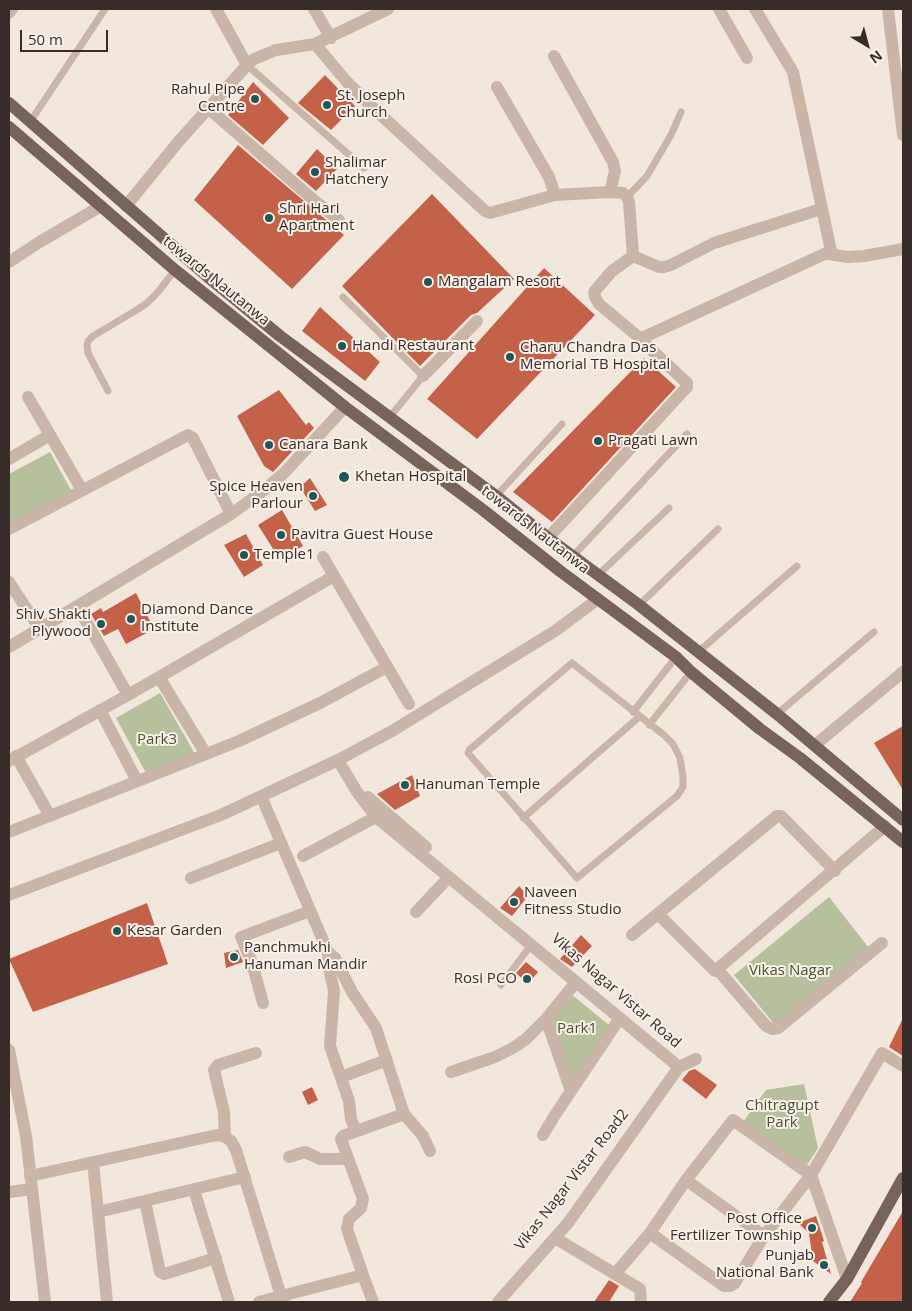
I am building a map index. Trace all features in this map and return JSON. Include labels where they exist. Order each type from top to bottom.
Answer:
[{"type":"main road","points":[[9,104],[280,336],[598,574],[777,714],[903,820]]},
{"type":"main road","name":"towards Nautanwa","points":[[9,127],[175,270],[345,407],[483,510],[624,620],[676,657],[691,672],[760,729],[800,758],[903,842]]},
{"type":"main road","points":[[830,1302],[847,1279],[903,1178]]},
{"type":"street","points":[[9,13],[12,9]]},
{"type":"street","points":[[216,9],[247,65]]},
{"type":"street","points":[[314,9],[331,38]]},
{"type":"street","points":[[720,9],[747,58]]},
{"type":"street","points":[[755,9],[793,72],[821,209],[831,247],[831,251],[828,254]]},
{"type":"street","points":[[888,9],[902,106],[903,135]]},
{"type":"street","points":[[126,206],[179,141],[247,65],[263,54],[315,44],[331,38],[381,10]]},
{"type":"street","points":[[315,44],[347,82],[369,104],[485,211],[496,213],[555,195],[623,193],[627,196],[629,202],[633,256]]},
{"type":"street","points":[[554,56],[613,162],[615,171],[610,192]]},
{"type":"street","points":[[497,87],[548,177],[555,195]]},
{"type":"street","points":[[208,108],[339,220]]},
{"type":"street","points":[[9,262],[101,206]]},
{"type":"street","points":[[633,256],[659,268],[664,268],[714,244],[821,209]]},
{"type":"street","points":[[641,339],[828,254],[848,257],[864,256],[903,249]]},
{"type":"street","points":[[548,538],[687,387],[687,383],[641,339],[600,304],[595,297],[594,292],[612,271],[633,256]]},
{"type":"street","points":[[423,376],[476,321]]},
{"type":"street","points":[[28,398],[82,490]]},
{"type":"street","points":[[9,647],[232,514],[284,473],[345,407]]},
{"type":"street","points":[[9,459],[50,435]]},
{"type":"street","points":[[9,528],[188,435],[193,438],[232,514]]},
{"type":"street","points":[[323,557],[409,704]]},
{"type":"street","points":[[50,816],[12,758],[128,695],[334,576]]},
{"type":"street","points":[[9,582],[40,629]]},
{"type":"street","points":[[9,895],[221,815],[338,760],[392,731],[555,631],[598,599]]},
{"type":"street","points":[[78,607],[128,695]]},
{"type":"street","points":[[9,832],[137,782],[291,718],[387,667]]},
{"type":"street","points":[[815,745],[903,672]]},
{"type":"street","points":[[159,676],[206,754]]},
{"type":"street","points":[[100,710],[137,782]]},
{"type":"street","points":[[338,760],[376,817],[620,1018],[676,1071]]},
{"type":"street","name":"Vikas Nagar Vistar Road","points":[[351,782],[676,1071]]},
{"type":"street","points":[[261,796],[328,952],[329,968],[334,990],[330,1046],[356,1131]]},
{"type":"street","points":[[632,935],[779,816],[834,871]]},
{"type":"street","points":[[303,856],[376,817]]},
{"type":"street","points":[[718,970],[885,826]]},
{"type":"street","points":[[191,878],[281,843]]},
{"type":"street","points":[[416,912],[449,877]]},
{"type":"street","points":[[263,1003],[252,963],[242,937],[310,911]]},
{"type":"street","points":[[658,914],[713,970],[718,970],[766,1026],[772,1029],[778,1028],[882,943]]},
{"type":"street","points":[[328,952],[335,958],[352,992],[376,1028],[404,1114],[423,1136],[430,1151]]},
{"type":"street","points":[[451,1072],[495,1057],[526,1039],[546,1019],[576,982]]},
{"type":"street","points":[[544,1135],[620,1018]]},
{"type":"street","points":[[546,1019],[571,1091]]},
{"type":"street","points":[[9,1050],[10,1069],[26,1136],[45,1302]]},
{"type":"street","points":[[225,1137],[224,1112],[214,1075],[215,1067],[256,1053]]},
{"type":"street","points":[[650,1232],[724,1286],[734,1284],[764,1236],[811,1175],[882,1053],[903,1066]]},
{"type":"street","points":[[498,1301],[568,1223],[676,1071],[696,1059]]},
{"type":"street","points":[[341,1077],[387,1060]]},
{"type":"street","name":"Vikas Nagar Vistar Road2","points":[[498,1301],[676,1071]]},
{"type":"street","points":[[373,1302],[347,1229],[349,1219],[361,1208],[363,1199],[341,1139],[343,1136],[404,1114]]},
{"type":"street","points":[[615,1274],[650,1232],[686,1180],[733,1120],[811,1175],[847,1279]]},
{"type":"street","points":[[30,1176],[212,1136],[225,1137],[231,1141],[236,1150],[282,1299]]},
{"type":"street","points":[[290,1157],[306,1152],[320,1159],[348,1158]]},
{"type":"street","points":[[93,1162],[107,1302]]},
{"type":"street","points":[[98,1212],[245,1177]]},
{"type":"street","points":[[686,1180],[764,1236]]},
{"type":"street","points":[[9,1192],[32,1189]]},
{"type":"street","points":[[194,1190],[229,1302]]},
{"type":"street","points":[[146,1201],[160,1272],[164,1274],[216,1258]]},
{"type":"street","points":[[555,1238],[640,1289],[641,1302]]},
{"type":"street","points":[[259,1302],[282,1299],[363,1274]]},
{"type":"lane","points":[[30,122],[104,9]]},
{"type":"lane","points":[[247,65],[364,168]]},
{"type":"lane","points":[[627,196],[647,176],[681,112]]},
{"type":"lane","points":[[108,391],[88,353],[88,341],[147,303],[175,270]]},
{"type":"lane","points":[[343,297],[423,376],[389,418]]},
{"type":"lane","points":[[496,496],[562,424]]},
{"type":"lane","points":[[573,556],[687,434]]},
{"type":"lane","points":[[598,574],[669,508]]},
{"type":"lane","points":[[639,606],[718,529]]},
{"type":"lane","points":[[698,652],[797,566]]},
{"type":"lane","points":[[777,714],[874,632]]},
{"type":"lane","points":[[523,818],[636,715],[676,657]]},
{"type":"lane","points":[[572,664],[636,715],[664,736],[677,752],[684,777],[683,787],[677,796],[580,878],[575,878],[469,755],[469,750],[572,664]]},
{"type":"lane","points":[[650,725],[691,672]]},
{"type":"lane","points":[[502,985],[531,945]]},
{"type":"green space","points":[[50,452],[71,490],[9,524],[9,474]]},
{"type":"green space","name":"Park3","points":[[160,693],[195,754],[146,773],[116,718]]},
{"type":"green space","name":"Vikas Nagar","points":[[829,897],[869,948],[775,1025],[734,975]]},
{"type":"green space","name":"Park1","points":[[571,994],[609,1025],[572,1082],[550,1020]]},
{"type":"green space","name":"Chitragupt Park","points":[[804,1084],[818,1148],[807,1165],[743,1122],[766,1090]]},
{"type":"building","name":"St. Joseph Church","points":[[325,75],[355,106],[331,130],[298,103]]},
{"type":"building","name":"Rahul Pipe Centre","points":[[253,82],[289,118],[263,145],[228,115]]},
{"type":"building","name":"Shri Hari Apartment","points":[[238,145],[344,235],[292,289],[194,200]]},
{"type":"building","name":"Shalimar Hatchery","points":[[317,149],[337,169],[316,191],[296,174]]},
{"type":"building","name":"Mangalam Resort","points":[[432,194],[514,279],[477,313],[471,315],[420,366],[342,286]]},
{"type":"building","name":"Charu Chandra Das Memorial TB Hospital","points":[[544,268],[595,315],[477,439],[427,399]]},
{"type":"building","name":"Handi Restaurant","points":[[320,307],[380,362],[365,381],[302,331]]},
{"type":"building","name":"Pragati Lawn","points":[[644,358],[676,387],[552,522],[513,492]]},
{"type":"building","name":"Canara Bank","points":[[279,390],[306,425],[309,422],[314,428],[273,472],[264,466],[237,416]]},
{"type":"building","name":"Spice Heaven Parlour","points":[[310,478],[327,505],[315,511],[300,487]]},
{"type":"building","name":"Pavitra Guest House","points":[[282,510],[303,546],[280,560],[258,525]]},
{"type":"building","name":"Temple1","points":[[246,534],[263,565],[244,577],[224,545]]},
{"type":"building","name":"Diamond Dance Institute","points":[[136,593],[154,629],[126,644],[118,629],[104,636],[91,614],[101,608],[103,612]]},
{"type":"building","points":[[903,726],[903,790],[874,743]]},
{"type":"building","name":"Hanuman Temple","points":[[412,775],[420,796],[395,810],[377,794]]},
{"type":"building","name":"Naveen Fitness Studio","points":[[519,886],[528,896],[512,916],[500,908]]},
{"type":"building","name":"Kesar Garden","points":[[147,903],[168,964],[33,1012],[9,959]]},
{"type":"building","points":[[581,935],[592,946],[572,967],[560,959]]},
{"type":"building","name":"Panchmukhi Hanuman Mandir","points":[[238,950],[243,962],[226,968],[224,953]]},
{"type":"building","name":"Rosi PCO","points":[[526,962],[538,972],[528,984],[516,973]]},
{"type":"building","points":[[903,1018],[903,1056],[889,1047]]},
{"type":"building","points":[[695,1069],[717,1085],[706,1099],[682,1080],[689,1071]]},
{"type":"building","points":[[312,1087],[318,1100],[308,1105],[302,1092]]},
{"type":"building","points":[[903,1211],[903,1302],[850,1302],[862,1283]]},
{"type":"building","points":[[816,1216],[831,1274],[813,1261],[809,1233],[798,1223]]},
{"type":"building","points":[[609,1280],[619,1286],[609,1302],[594,1302]]},
{"type":"place","name":"Rahul Pipe Centre","points":[[255,99]]},
{"type":"place","name":"St. Joseph Church","points":[[327,105]]},
{"type":"place","name":"Shalimar Hatchery","points":[[315,172]]},
{"type":"place","name":"Shri Hari Apartment","points":[[269,218]]},
{"type":"place","name":"Mangalam Resort","points":[[428,282]]},
{"type":"place","name":"Handi Restaurant","points":[[342,346]]},
{"type":"place","name":"Charu Chandra Das Memorial TB Hospital","points":[[510,357]]},
{"type":"place","name":"Pragati Lawn","points":[[598,441]]},
{"type":"place","name":"Canara Bank","points":[[269,445]]},
{"type":"place","name":"Khetan Hospital","points":[[344,477]]},
{"type":"place","name":"Spice Heaven Parlour","points":[[313,496]]},
{"type":"place","name":"Pavitra Guest House","points":[[281,535]]},
{"type":"place","name":"Temple1","points":[[244,555]]},
{"type":"place","name":"Diamond Dance Institute","points":[[131,619]]},
{"type":"place","name":"Shiv Shakti Plywood","points":[[101,624]]},
{"type":"place","name":"Hanuman Temple","points":[[405,785]]},
{"type":"place","name":"Naveen Fitness Studio","points":[[514,902]]},
{"type":"place","name":"Kesar Garden","points":[[117,931]]},
{"type":"place","name":"Panchmukhi Hanuman Mandir","points":[[234,957]]},
{"type":"place","name":"Rosi PCO","points":[[527,979]]},
{"type":"place","name":"Post Office Fertilizer Township","points":[[812,1228]]},
{"type":"place","name":"Punjab National Bank","points":[[824,1265]]}]
